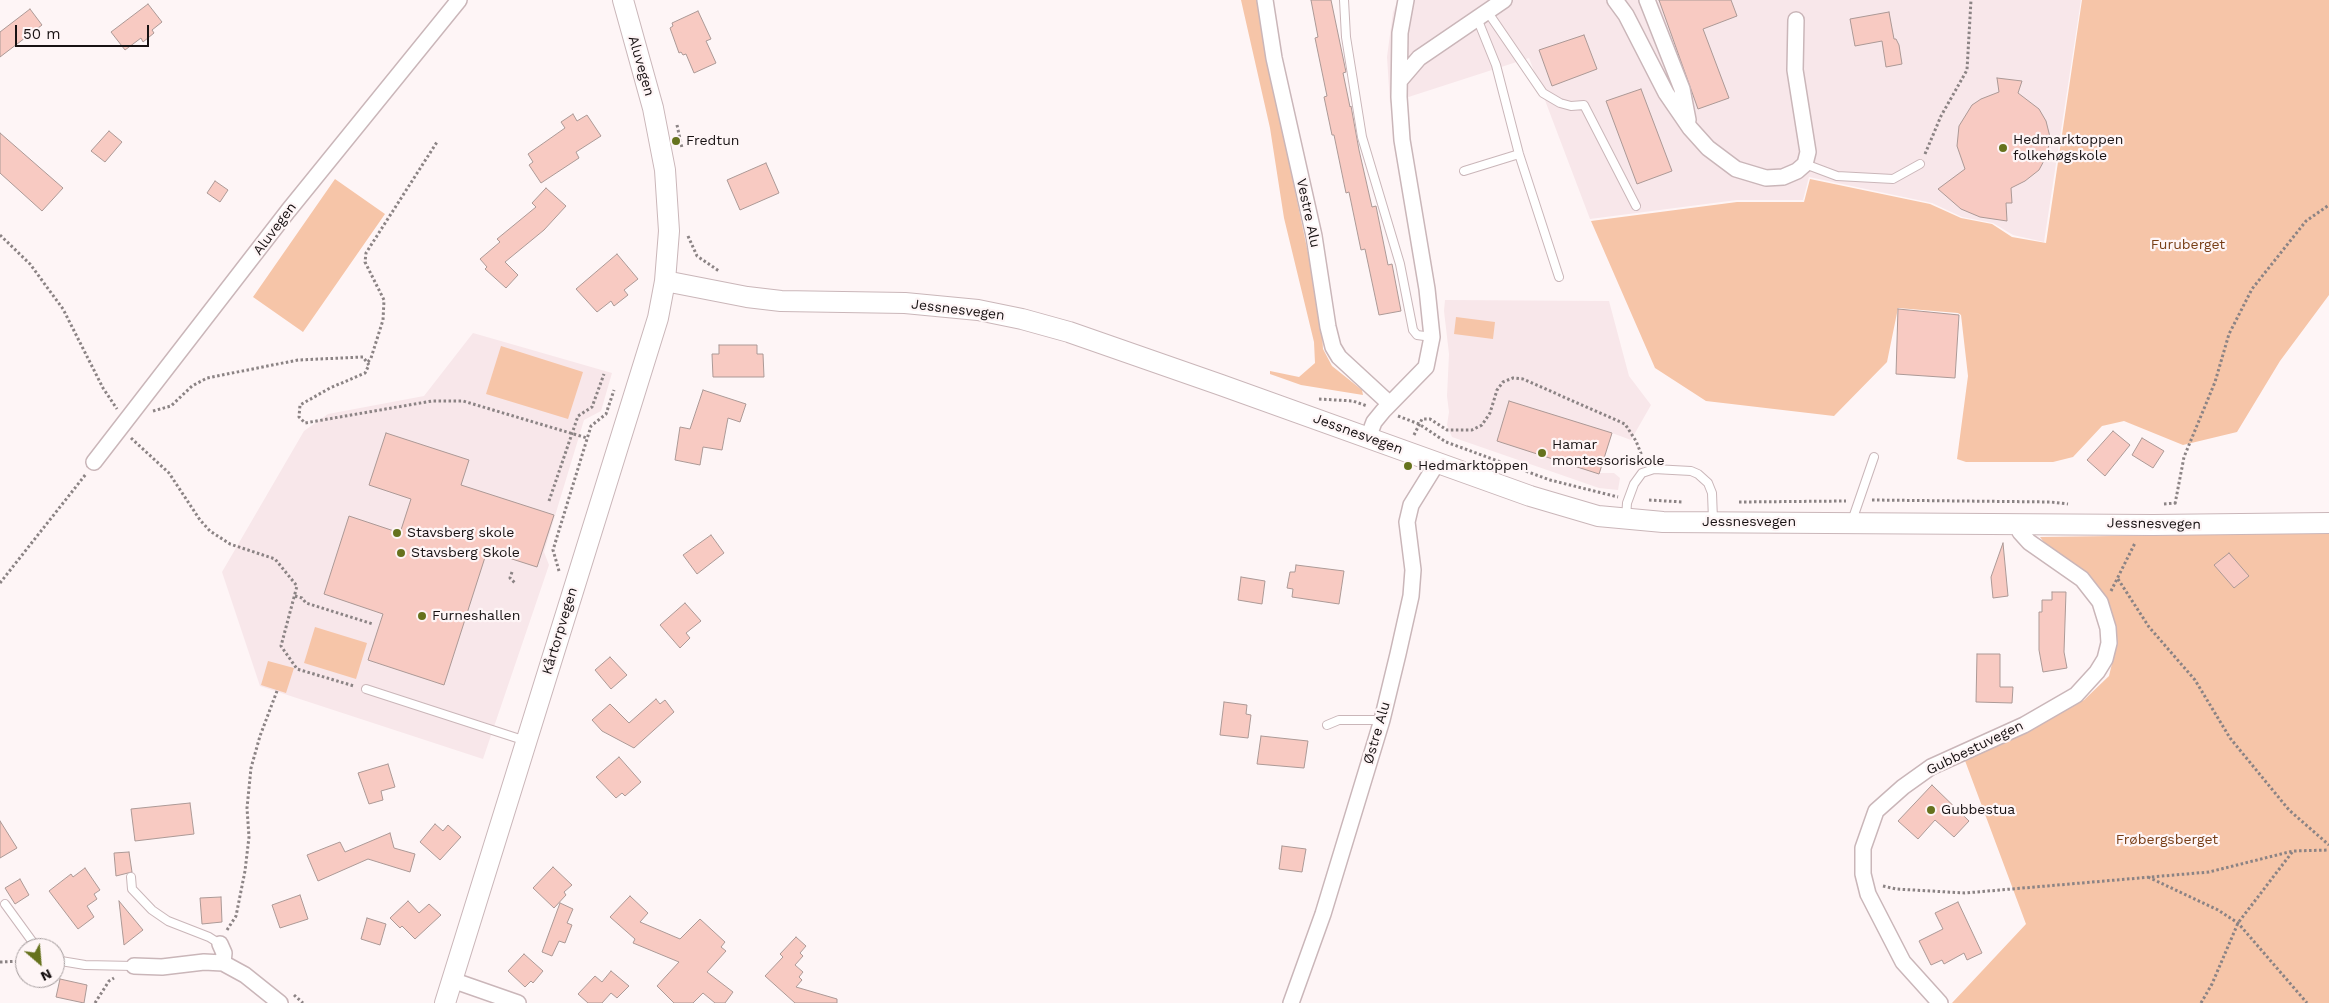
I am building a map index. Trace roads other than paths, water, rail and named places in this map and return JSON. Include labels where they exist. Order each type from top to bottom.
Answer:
[{"type":"main road","name":"Aluvegen","points":[[623,0],[653,108],[664,170],[669,231],[665,281]]},
{"type":"main road","name":"Jessnesvegen","points":[[665,281],[738,296],[781,301],[905,303],[978,310],[1022,319],[1129,353],[1566,508],[1598,516],[1626,519],[1713,522],[2153,525],[2329,523]]},
{"type":"main road","name":"Kårtorpvegen","points":[[446,1003],[658,318],[665,281]]},
{"type":"street","name":"Aluvegen","points":[[94,462],[288,211],[459,0]]},
{"type":"street","name":"Vestre Alu","points":[[1265,0],[1274,58],[1314,236],[1333,347],[1339,357],[1392,409]]},
{"type":"street","points":[[1368,438],[1374,422],[1392,409],[1426,367],[1432,337],[1402,140],[1399,97],[1401,79],[1400,33],[1406,0]]},
{"type":"street","points":[[1401,79],[1419,58],[1504,0]]},
{"type":"street","points":[[1615,0],[1626,15],[1666,92],[1690,128],[1708,148],[1736,169],[1766,178],[1783,176],[1805,164],[1808,152],[1795,70],[1796,20]]},
{"type":"street","points":[[1647,0],[1682,89],[1690,128]]},
{"type":"street","name":"Østre Alu","points":[[1291,1003],[1323,914],[1382,720],[1411,596],[1413,570],[1407,522],[1412,505],[1438,463]]},
{"type":"street","name":"Gubbestuvegen","points":[[1940,1003],[1903,962],[1868,894],[1865,882],[1863,848],[1876,811],[1903,787],[1930,767],[2024,725],[2076,695],[2097,672],[2105,659],[2109,643],[2108,628],[2100,602],[2082,579],[2028,542],[2020,532],[2020,523]]},
{"type":"street","points":[[220,944],[224,953],[223,963]]},
{"type":"street","points":[[134,966],[162,967],[204,962],[223,963],[245,975],[274,1001]]},
{"type":"street","points":[[452,980],[518,1003]]},
{"type":"lane","points":[[1344,0],[1346,37],[1362,138],[1400,264],[1412,330],[1417,335],[1432,337]]},
{"type":"lane","points":[[1482,15],[1519,154],[1559,277]]},
{"type":"lane","points":[[1482,15],[1543,93],[1560,103],[1571,106],[1584,105],[1636,206]]},
{"type":"lane","points":[[1464,171],[1519,154]]},
{"type":"lane","points":[[1805,164],[1838,176],[1893,179],[1920,164]]},
{"type":"lane","points":[[1854,522],[1858,500],[1874,457]]},
{"type":"lane","points":[[1626,519],[1629,499],[1634,484],[1642,473],[1654,468],[1691,471],[1698,474],[1708,483],[1712,493],[1713,522]]},
{"type":"lane","points":[[366,690],[526,741]]},
{"type":"lane","points":[[1327,725],[1339,720],[1382,720]]},
{"type":"lane","points":[[130,877],[132,889],[152,910],[168,921],[209,937],[220,944]]},
{"type":"lane","points":[[6,904],[30,938]]},
{"type":"lane","points":[[65,962],[85,965],[134,966]]},
{"type":"place","name":"Fredtun","points":[[676,141]]},
{"type":"place","name":"Hedmarktoppen folkehøgskole","points":[[2003,148]]},
{"type":"place","name":"Hamar montessoriskole","points":[[1542,453]]},
{"type":"place","name":"Hedmarktoppen","points":[[1408,466]]},
{"type":"place","name":"Stavsberg skole","points":[[397,533]]},
{"type":"place","name":"Stavsberg Skole","points":[[401,553]]},
{"type":"place","name":"Furneshallen","points":[[422,616]]},
{"type":"place","name":"Gubbestua","points":[[1931,810]]},
{"type":"park label","name":"Furuberget","points":[[2188,245]]},
{"type":"park label","name":"Frøbergsberget","points":[[2167,840]]}]
